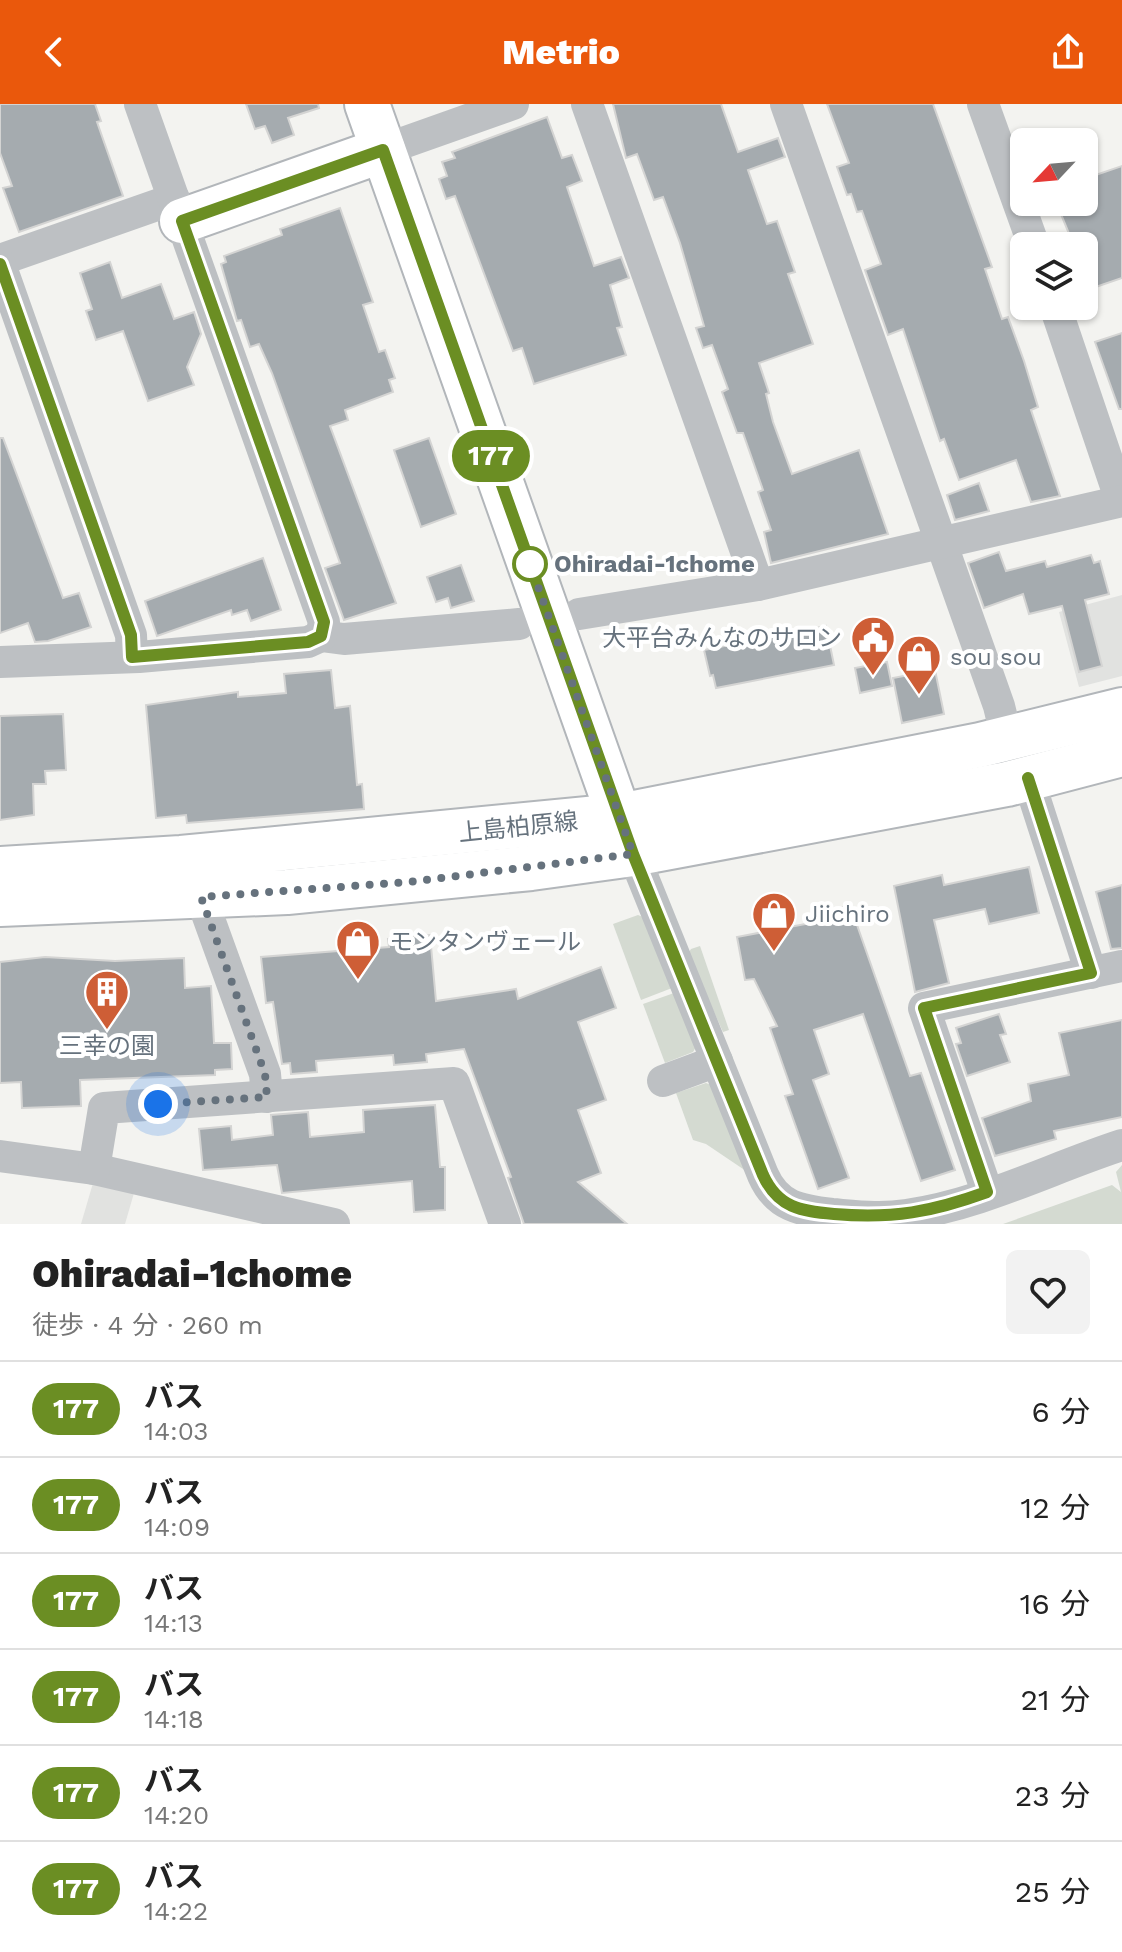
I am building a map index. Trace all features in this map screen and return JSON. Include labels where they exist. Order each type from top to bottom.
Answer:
[{"type":"street","points":[[140,104],[324,622],[321,636]]},
{"type":"street","points":[[367,104],[626,835],[769,1187],[788,1206],[800,1211],[878,1218],[929,1211],[1122,1145]]},
{"type":"street","points":[[132,657],[131,635],[0,262],[383,150],[513,104]]},
{"type":"street","points":[[587,104],[758,585]]},
{"type":"street","points":[[786,104],[999,706],[1007,739]]},
{"type":"street","points":[[983,104],[1029,232]]},
{"type":"street","points":[[579,614],[758,585],[1122,501],[1060,320]]},
{"type":"street","points":[[0,662],[132,657],[308,642],[321,636],[344,639],[519,624]]},
{"type":"street","name":"上島柏原線","points":[[0,904],[201,897],[409,882],[626,835],[1122,710]]},
{"type":"street","name":"上島柏原線","points":[[0,869],[626,835],[1028,778],[1122,754]]},
{"type":"street","points":[[1028,778],[1091,973]]},
{"type":"street","points":[[201,897],[265,1074],[267,1097]]},
{"type":"street","points":[[987,1192],[924,1008],[1122,966]]},
{"type":"street","points":[[663,1081],[717,1061]]},
{"type":"street","points":[[94,1169],[104,1108],[454,1083],[505,1224]]},
{"type":"street","points":[[0,1156],[94,1169],[277,1218],[334,1224]]},
{"type":"shaded area","points":[[1122,595],[1122,676],[1079,687],[1059,612]]},
{"type":"shaded area","points":[[638,915],[643,917],[672,988],[641,1000],[613,924]]},
{"type":"shaded area","points":[[700,946],[729,1030],[723,1032],[688,954],[691,949]]},
{"type":"shaded area","points":[[674,993],[696,1047],[693,1052],[665,1063],[643,1004]]},
{"type":"shaded area","points":[[706,1083],[711,1085],[746,1171],[706,1144],[693,1140],[676,1093]]},
{"type":"shaded area","points":[[1122,1165],[1122,1224],[1003,1224],[1112,1185],[1121,1192],[1116,1172]]},
{"type":"shaded area","points":[[93,1183],[134,1193],[125,1224],[81,1224]]},
{"type":"building","points":[[0,104],[95,104],[101,121],[97,122],[123,196],[19,232],[3,188],[12,186],[0,153]]},
{"type":"building","points":[[246,104],[318,104],[319,108],[288,118],[294,135],[272,143],[265,126],[255,129]]},
{"type":"building","points":[[613,104],[721,104],[738,152],[778,138],[785,157],[748,170],[767,224],[777,221],[795,272],[788,274],[813,344],[759,363],[769,393],[766,394],[773,422],[792,474],[859,450],[888,534],[771,563],[764,532],[771,530],[758,492],[763,490],[743,433],[737,433],[722,392],[728,389],[712,345],[703,348],[696,328],[704,326],[680,243],[663,197],[654,200],[637,154],[626,158]]},
{"type":"building","points":[[827,104],[933,104],[992,267],[985,269],[1002,319],[1008,317],[1024,361],[1038,407],[1031,410],[1060,496],[1031,502],[1016,460],[959,480],[944,439],[940,441],[903,329],[888,335],[865,270],[881,264],[862,211],[857,212],[851,194],[847,195],[837,167],[849,163]]},
{"type":"building","points":[[547,117],[562,158],[572,155],[582,181],[567,187],[594,266],[621,257],[629,278],[610,285],[622,327],[617,328],[626,355],[534,384],[522,348],[513,351],[455,196],[446,199],[439,179],[447,176],[442,162],[455,158],[452,152]]},
{"type":"building","points":[[1122,166],[1122,278],[1098,286],[1098,232],[1068,232],[1062,216],[1098,216],[1098,174]]},
{"type":"building","points":[[340,208],[373,302],[363,305],[379,352],[385,350],[395,378],[389,380],[393,392],[345,410],[348,420],[330,426],[396,603],[344,620],[325,568],[340,563],[272,373],[259,344],[250,347],[241,320],[237,321],[221,264],[226,262],[224,256],[282,235],[280,229]]},
{"type":"building","points":[[110,262],[122,298],[161,284],[174,319],[194,312],[201,334],[187,367],[194,385],[148,401],[123,331],[96,340],[86,311],[92,309],[80,273]]},
{"type":"building","points":[[1122,333],[1122,409],[1119,409],[1095,342]]},
{"type":"building","points":[[0,438],[3,438],[63,598],[79,593],[91,627],[35,642],[28,623],[0,633]]},
{"type":"building","points":[[429,438],[456,514],[421,527],[394,450]]},
{"type":"building","points":[[979,483],[989,511],[955,520],[947,495]]},
{"type":"building","points":[[999,552],[1006,571],[1045,561],[1047,567],[1091,555],[1094,563],[1100,561],[1109,594],[1085,600],[1102,666],[1079,672],[1062,606],[1029,614],[1023,594],[984,608],[968,563]]},
{"type":"building","points":[[263,558],[281,610],[251,621],[247,610],[232,615],[231,610],[157,636],[145,601]]},
{"type":"building","points":[[461,565],[474,601],[451,608],[448,598],[436,602],[427,577]]},
{"type":"building","points":[[826,626],[834,665],[716,688],[713,675],[710,676],[704,650]]},
{"type":"building","name":"大平台みんなのサロン","points":[[887,662],[892,686],[860,693],[855,668]]},
{"type":"building","points":[[331,670],[335,708],[350,706],[357,785],[362,784],[364,809],[187,823],[186,815],[156,818],[146,705],[238,692],[238,697],[286,693],[284,674]]},
{"type":"building","name":"sou sou","points":[[935,670],[944,714],[902,723],[893,678]]},
{"type":"building","points":[[63,714],[66,770],[45,771],[46,784],[33,784],[34,815],[0,820],[0,716]]},
{"type":"building","points":[[1029,867],[1039,913],[989,924],[985,909],[934,920],[949,983],[915,992],[894,886],[942,875],[944,885]]},
{"type":"building","points":[[1122,885],[1122,948],[1111,949],[1096,892]]},
{"type":"building","points":[[850,905],[910,1076],[921,1073],[955,1170],[921,1181],[863,1014],[814,1030],[829,1074],[813,1080],[849,1178],[818,1189],[785,1096],[793,1094],[770,1028],[777,1026],[754,979],[745,980],[737,937],[816,922],[814,917]]},
{"type":"building","points":[[430,935],[436,1001],[516,989],[518,999],[601,967],[616,1008],[578,1022],[606,1100],[578,1110],[601,1173],[578,1182],[627,1224],[524,1224],[508,1178],[511,1177],[464,1049],[426,1054],[427,1062],[394,1065],[393,1055],[316,1061],[317,1072],[291,1074],[290,1063],[282,1064],[273,1002],[266,1003],[261,957],[389,947],[388,939]]},
{"type":"building","name":"三幸の園","points":[[45,957],[115,961],[184,958],[185,988],[211,986],[214,1043],[231,1043],[232,1069],[215,1070],[215,1075],[80,1080],[81,1106],[22,1108],[21,1082],[0,1083],[0,962]]},
{"type":"building","points":[[999,1014],[1006,1034],[1000,1035],[1010,1062],[967,1076],[956,1044],[961,1043],[956,1028]]},
{"type":"building","points":[[1122,1020],[1122,1117],[1054,1131],[1056,1139],[995,1156],[982,1118],[1031,1101],[1028,1084],[1069,1075],[1059,1033]]},
{"type":"building","points":[[435,1105],[440,1167],[445,1167],[445,1210],[414,1212],[412,1181],[282,1193],[277,1165],[203,1170],[199,1129],[231,1126],[232,1140],[273,1135],[271,1115],[308,1112],[310,1137],[364,1132],[363,1110]]},
{"type":"bus line","name":"177","points":[[0,264],[131,635],[132,657],[308,642],[321,636],[324,622],[182,221],[383,150],[633,854],[763,1175],[777,1198],[788,1206],[800,1211],[878,1218],[929,1211],[987,1192],[924,1008],[1091,973],[1028,778]]},
{"type":"place","name":"Ohiradai-1chome","points":[[530,564]]},
{"type":"place","name":"大平台みんなのサロン","points":[[873,677]]},
{"type":"place","name":"sou sou","points":[[919,696]]},
{"type":"place","name":"Jiichiro","points":[[774,953]]},
{"type":"place","name":"モンタンヴェール","points":[[358,981]]},
{"type":"place","name":"三幸の園","points":[[107,1031]]},
{"type":"route","points":[[158,1104],[267,1097],[265,1074],[201,897],[409,882],[633,854],[530,564]]}]
